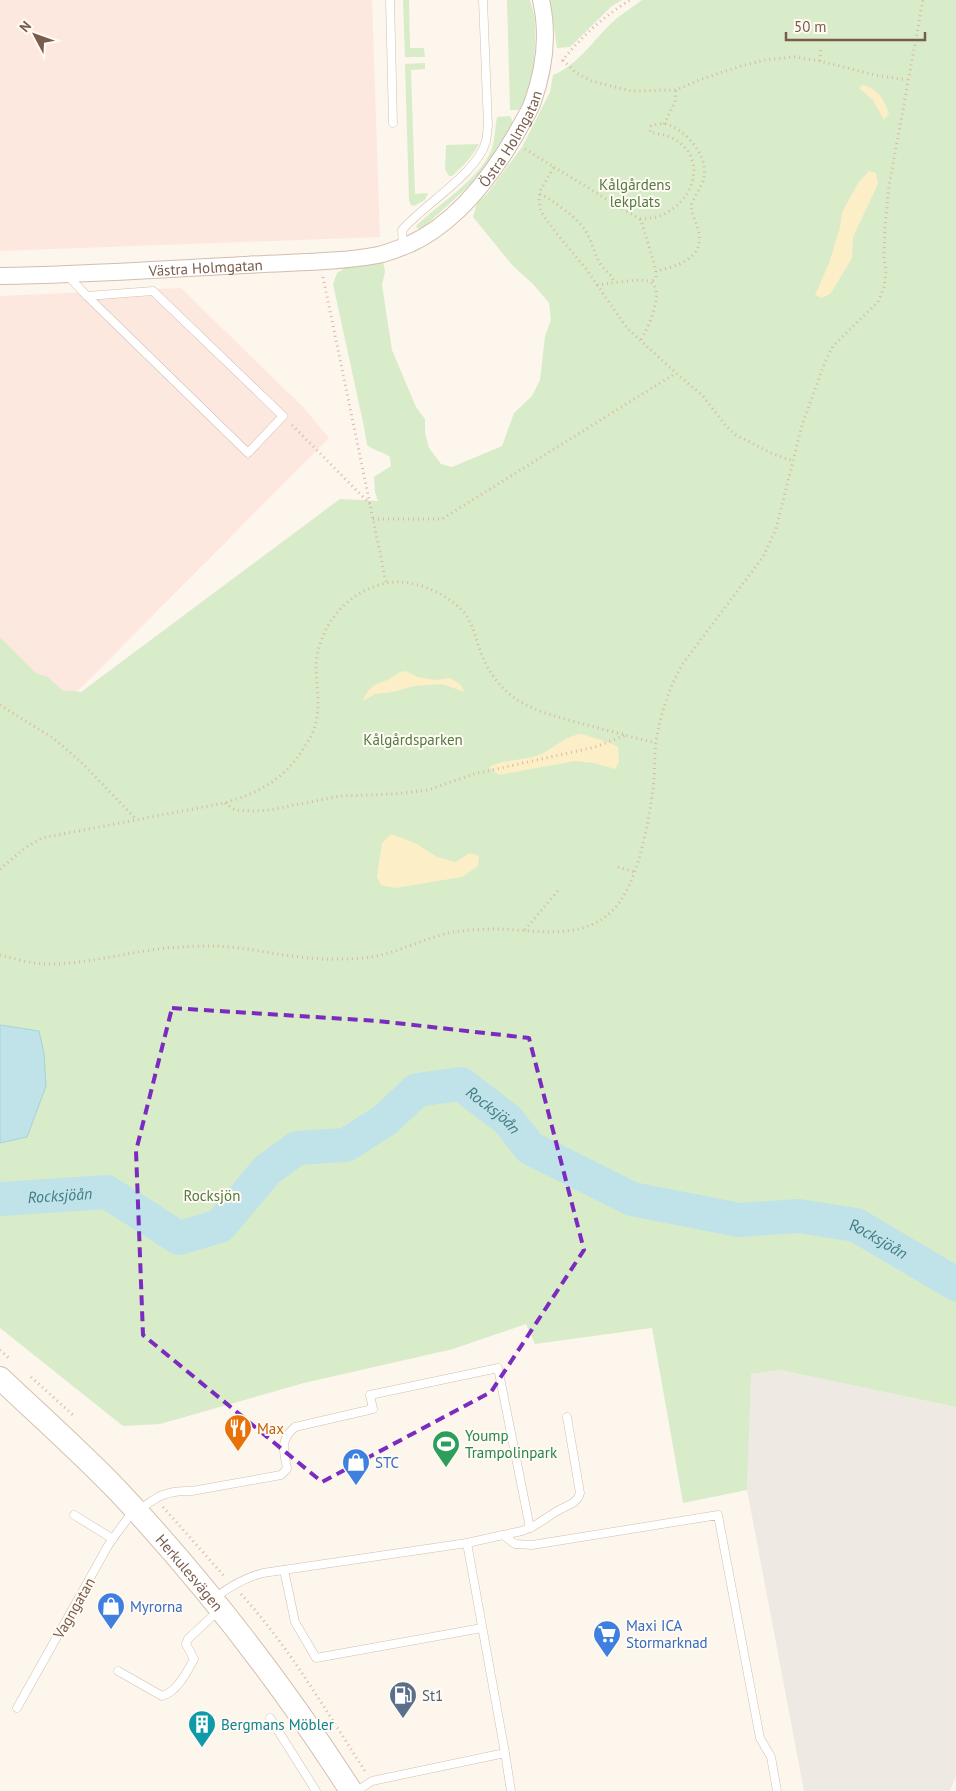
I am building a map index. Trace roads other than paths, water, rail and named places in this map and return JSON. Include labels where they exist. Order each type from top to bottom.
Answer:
[{"type":"main road","name":"Herkulesvägen","points":[[2,1386],[120,1493],[217,1604],[269,1670],[351,1791]]},
{"type":"street","name":"Östra Holmgatan","points":[[407,245],[435,230],[460,208],[491,172],[532,105],[543,67],[546,38],[541,0]]},
{"type":"street","name":"Västra Holmgatan","points":[[0,276],[67,275],[320,261],[379,255],[407,245]]},
{"type":"lane","points":[[390,0],[394,123]]},
{"type":"lane","points":[[407,245],[402,230],[456,182],[479,158],[486,142],[488,126],[483,0]]},
{"type":"lane","points":[[67,275],[87,296],[248,453],[283,416],[153,291],[87,296]]},
{"type":"lane","name":"Vagngatan","points":[[17,1708],[113,1539],[135,1511],[154,1498],[168,1492],[177,1490],[192,1491],[281,1475],[287,1470],[284,1446],[287,1434],[295,1427],[373,1409],[370,1395],[498,1368],[530,1528]]},
{"type":"lane","points":[[118,1671],[162,1696],[169,1694],[189,1670],[194,1659],[186,1644],[188,1639],[232,1584],[248,1577],[467,1543],[530,1528],[573,1503],[580,1493],[567,1417]]},
{"type":"lane","points":[[74,1515],[113,1539]]},
{"type":"lane","points":[[503,1535],[515,1544],[532,1545],[718,1515],[760,1738],[771,1758],[778,1791]]},
{"type":"lane","points":[[467,1543],[511,1791]]},
{"type":"lane","points":[[284,1570],[295,1622],[316,1658],[482,1628]]},
{"type":"lane","points":[[270,1718],[316,1791]]},
{"type":"lane","points":[[357,1791],[372,1781],[505,1753]]},
{"type":"water","points":[[0,1025],[39,1031],[44,1053],[46,1086],[27,1137],[0,1143]]},
{"type":"waterway","name":"Rocksjöån","points":[[0,1199],[107,1192],[179,1238],[220,1226],[267,1170],[297,1148],[346,1145],[385,1120],[417,1090],[461,1084],[508,1120],[530,1148],[632,1199],[739,1220],[799,1216],[856,1225],[956,1284]]},
{"type":"place","name":"Max","points":[[238,1452]]},
{"type":"place","name":"Yoump Trampolinpark","points":[[446,1468]]},
{"type":"place","name":"STC","points":[[356,1486]]},
{"type":"place","name":"Myrorna","points":[[111,1630]]},
{"type":"place","name":"Maxi ICA Stormarknad","points":[[607,1658]]},
{"type":"place","name":"St1","points":[[403,1719]]},
{"type":"place","name":"Bergmans Möbler","points":[[202,1748]]},
{"type":"park label","name":"Kålgårdens lekplats","points":[[635,192]]},
{"type":"park label","name":"Kålgårdsparken","points":[[413,739]]},
{"type":"park label","name":"Rocksjön","points":[[212,1195]]}]
